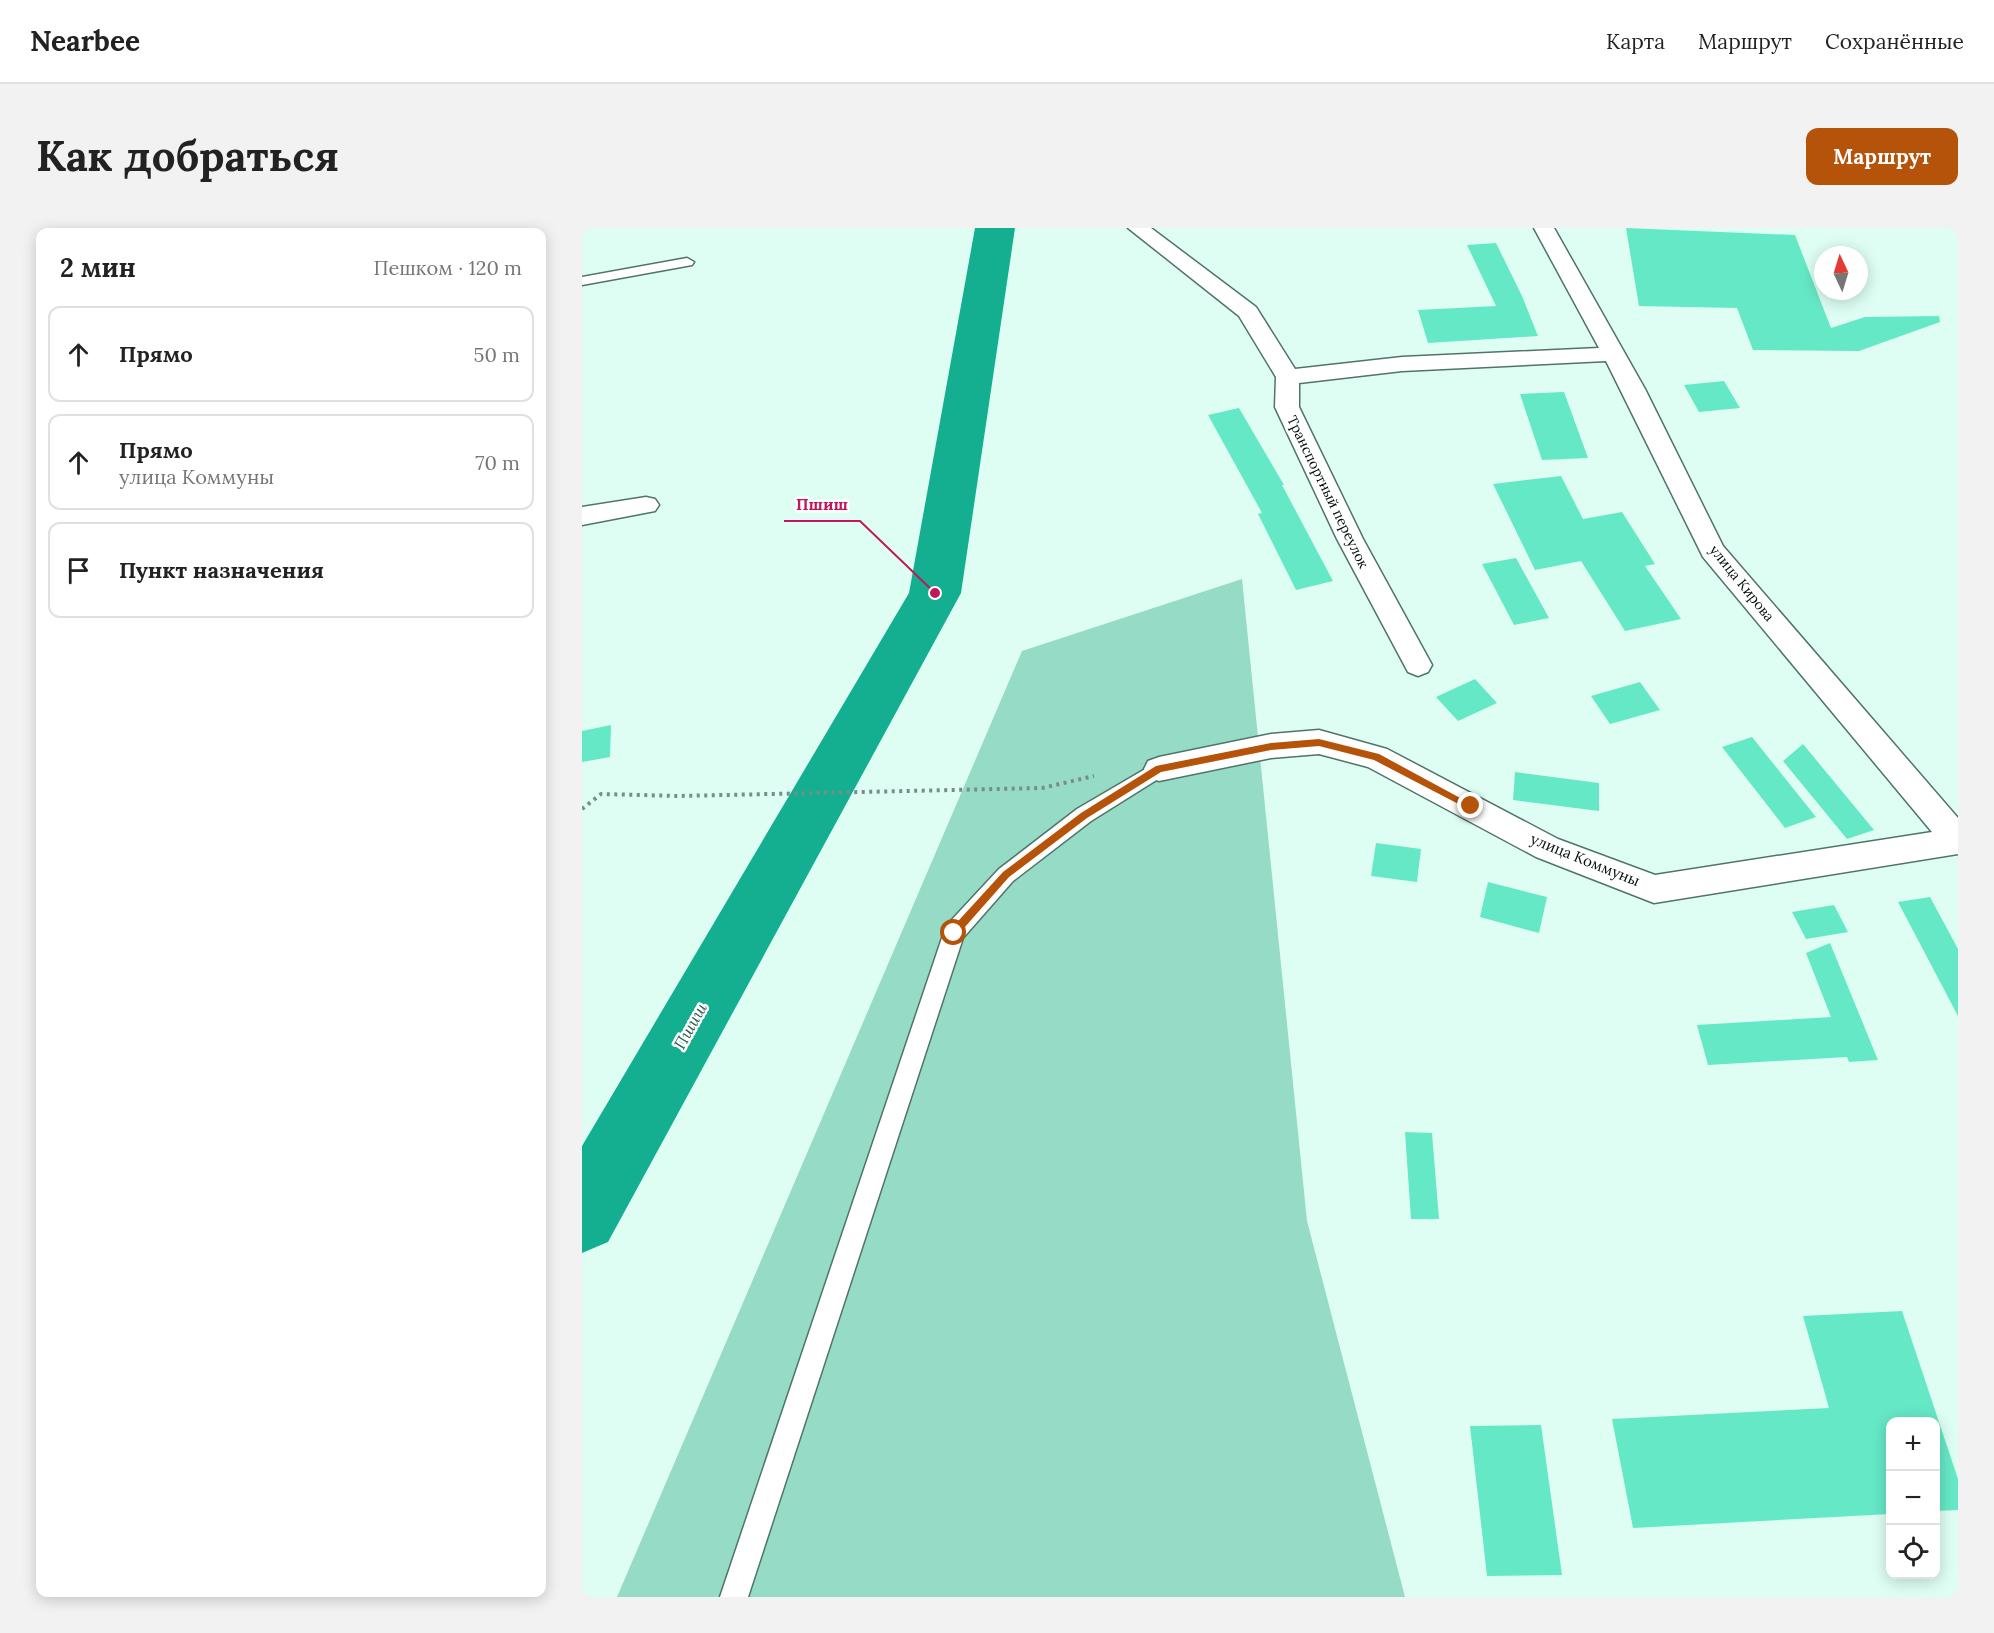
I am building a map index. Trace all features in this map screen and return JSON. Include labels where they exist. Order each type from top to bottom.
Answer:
[{"type":"street","points":[[1138,228],[1248,312],[1288,377],[1402,364],[1613,354]]},
{"type":"street","name":"улица Кирова","points":[[1544,228],[1613,354],[1712,551],[1958,841]]},
{"type":"street","name":"Транспортный переулок","points":[[1288,377],[1287,407],[1350,539],[1418,665]]},
{"type":"street","points":[[582,516],[646,506]]},
{"type":"street","name":"улица Коммуны","points":[[1159,769],[1271,746],[1319,742],[1376,757],[1547,848],[1654,889],[1958,841]]},
{"type":"lane","points":[[582,281],[687,262]]},
{"type":"lane","points":[[734,1597],[954,933],[1006,874],[1084,815],[1159,769]]},
{"type":"path","points":[[582,809],[602,794],[679,796],[1042,788]]},
{"type":"green space","points":[[1242,579],[1307,1221],[1405,1597],[617,1597],[1022,651]]},
{"type":"building","points":[[1626,228],[1795,235],[1814,284],[1814,300],[1820,300],[1831,328],[1865,317],[1939,316],[1940,322],[1859,351],[1753,350],[1737,308],[1639,306]]},
{"type":"building","points":[[1496,243],[1522,296],[1538,336],[1428,343],[1418,310],[1496,306],[1467,245]]},
{"type":"building","points":[[1724,381],[1740,408],[1699,412],[1684,385]]},
{"type":"building","points":[[1564,392],[1588,458],[1542,460],[1520,394]]},
{"type":"building","points":[[1239,408],[1284,485],[1282,485],[1333,581],[1296,590],[1258,514],[1262,513],[1208,415]]},
{"type":"building","points":[[1561,476],[1583,519],[1622,512],[1655,564],[1645,566],[1681,619],[1625,631],[1581,561],[1535,570],[1493,484]]},
{"type":"building","points":[[1516,558],[1549,618],[1514,625],[1482,564]]},
{"type":"building","points":[[1475,679],[1497,703],[1458,721],[1436,697]]},
{"type":"building","points":[[1640,682],[1660,710],[1610,724],[1591,696]]},
{"type":"building","points":[[611,725],[610,757],[582,762],[582,731]]},
{"type":"building","points":[[1752,737],[1816,817],[1785,828],[1722,747]]},
{"type":"building","points":[[1803,744],[1874,830],[1847,839],[1783,761]]},
{"type":"building","points":[[1515,772],[1599,783],[1599,811],[1513,800]]},
{"type":"building","points":[[1376,843],[1421,849],[1417,882],[1371,876]]},
{"type":"building","points":[[1488,882],[1547,897],[1539,933],[1480,917]]},
{"type":"building","points":[[1930,897],[1958,949],[1958,1016],[1898,902]]},
{"type":"building","points":[[1834,905],[1848,932],[1806,939],[1792,912]]},
{"type":"building","points":[[1830,943],[1878,1060],[1849,1062],[1847,1057],[1708,1065],[1697,1025],[1831,1017],[1806,953]]},
{"type":"building","points":[[1405,1132],[1432,1133],[1439,1219],[1411,1219]]},
{"type":"building","points":[[1902,1311],[1937,1417],[1886,1417],[1886,1514],[1633,1528],[1612,1419],[1829,1408],[1803,1316]]},
{"type":"building","points":[[1541,1425],[1562,1575],[1487,1576],[1470,1426]]},
{"type":"building","points":[[1940,1425],[1958,1479],[1958,1510],[1940,1511]]},
{"type":"waterway","name":"Пшиш","points":[[582,1216],[935,593],[995,228]]},
{"type":"place","name":"Пшиш","points":[[935,593]]},
{"type":"route","points":[[954,933],[1006,874],[1084,815],[1159,769],[1271,746],[1319,742],[1376,757],[1471,806]]}]
